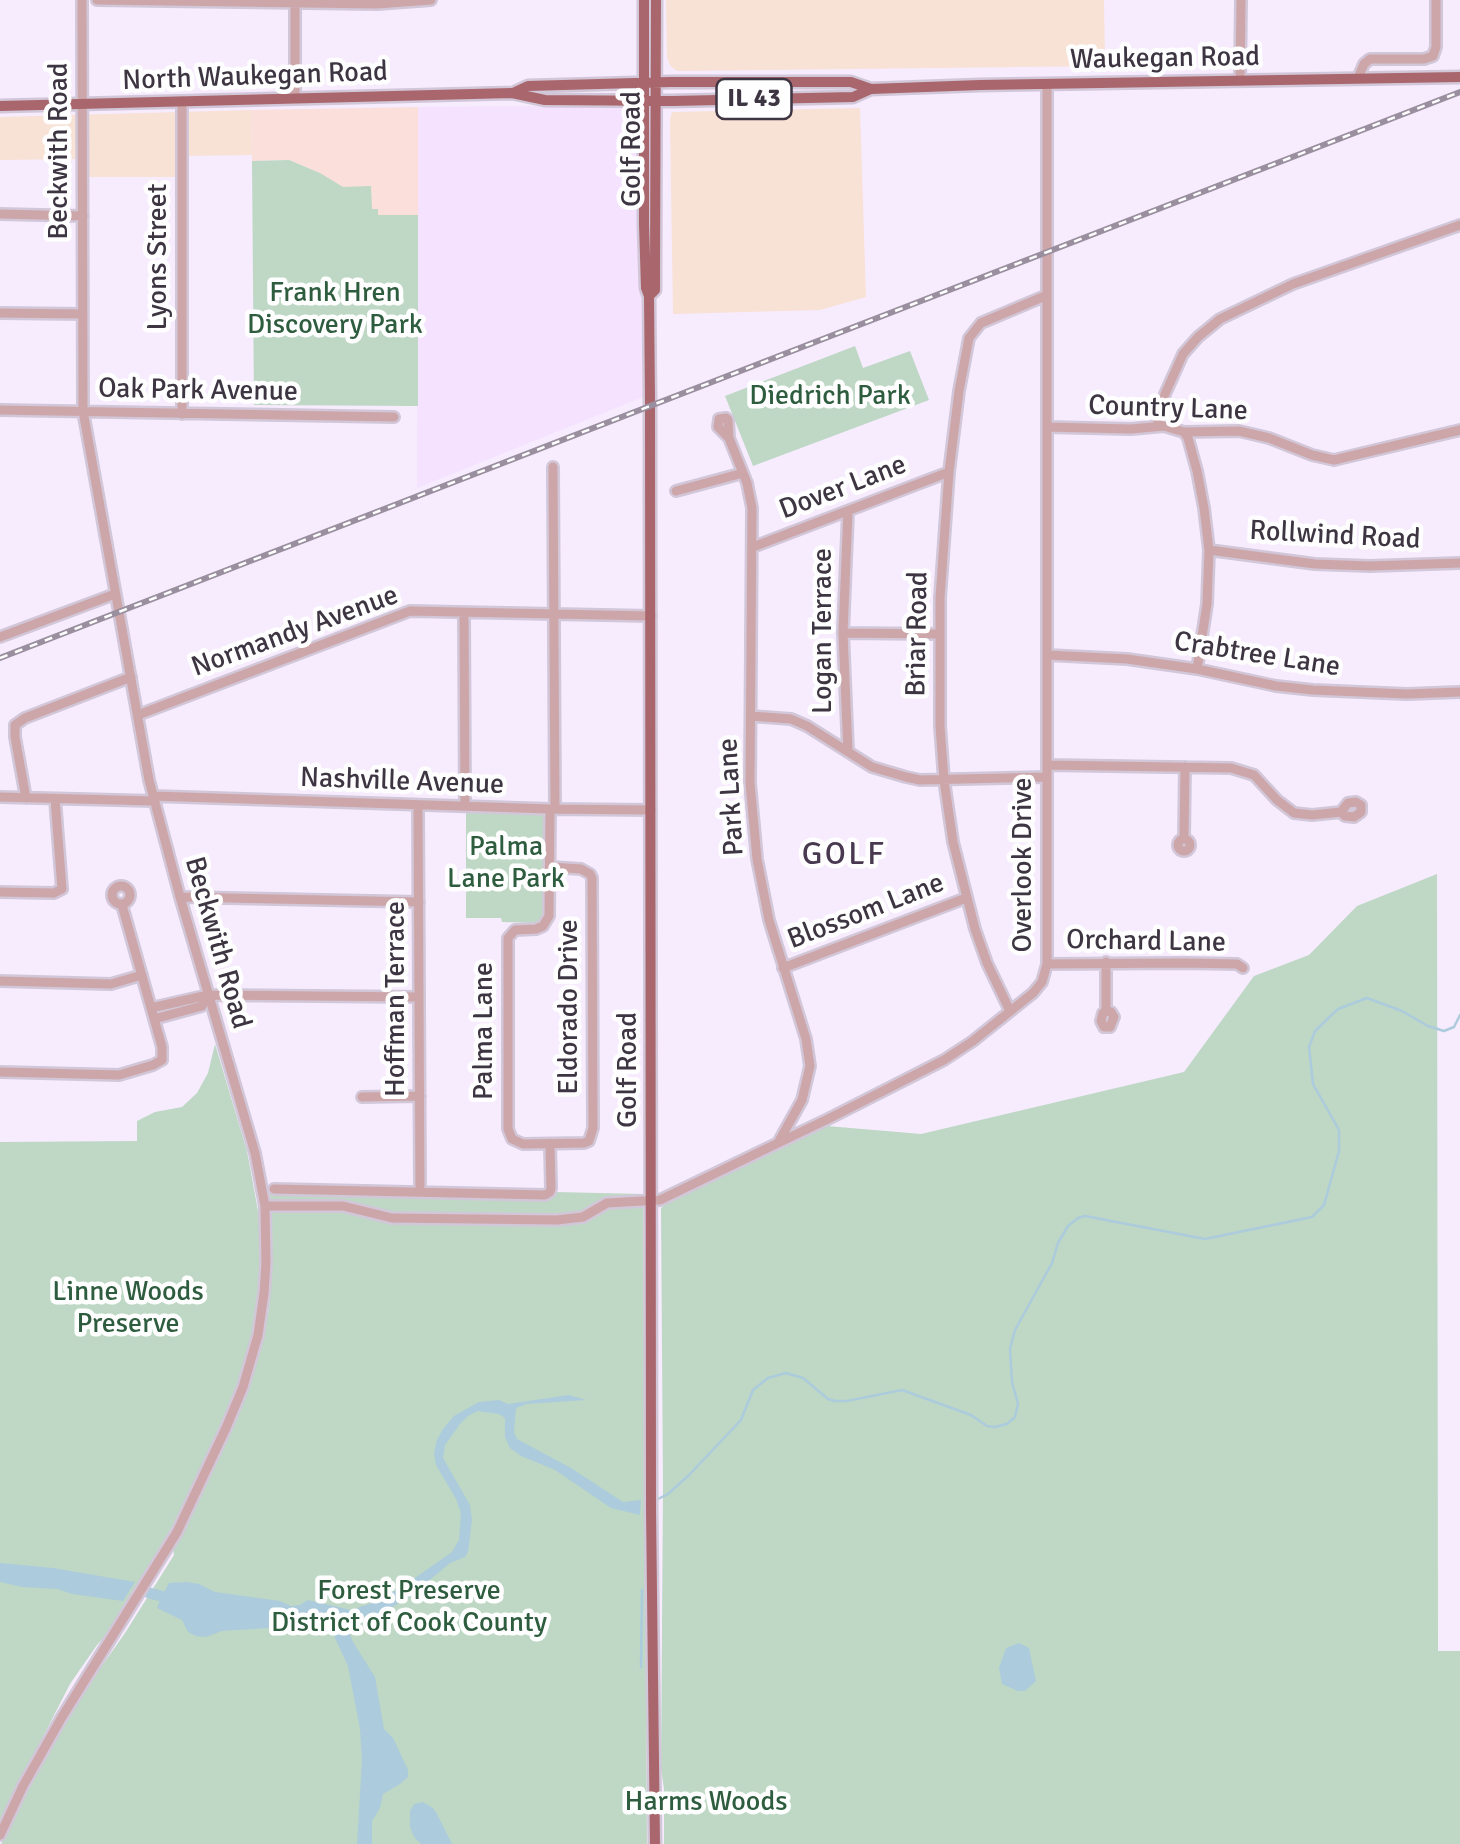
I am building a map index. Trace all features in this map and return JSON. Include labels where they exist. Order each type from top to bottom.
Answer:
[{"type":"main road","name":"Golf Road","points":[[644,0],[649,82],[646,288],[655,1844]]},
{"type":"main road","name":"Golf Road","points":[[649,82],[656,0]]},
{"type":"main road","name":"Waukegan Road","points":[[649,82],[852,82],[872,89],[1460,77]]},
{"type":"main road","name":"North Waukegan Road","points":[[512,93],[528,86],[649,82]]},
{"type":"main road","name":"Waukegan Road","points":[[649,100],[853,97],[872,89]]},
{"type":"main road","name":"North Waukegan Road","points":[[0,106],[512,93],[545,100],[649,100]]},
{"type":"street","name":"Beckwith Road","points":[[0,1835],[62,1717],[176,1532],[226,1428],[252,1359],[264,1292],[265,1206],[256,1153],[153,799],[84,411],[82,0]]},
{"type":"street","points":[[97,0],[431,0]]},
{"type":"street","points":[[1240,80],[1241,0]]},
{"type":"street","points":[[1358,78],[1370,59],[1433,56],[1436,0]]},
{"type":"street","points":[[295,1],[295,98]]},
{"type":"street","name":"Overlook Drive","points":[[265,1206],[333,1205],[392,1218],[572,1220],[607,1203],[660,1200],[944,1060],[1010,1011],[1045,977],[1046,84]]},
{"type":"street","name":"Lyons Street","points":[[182,101],[182,414]]},
{"type":"street","points":[[0,214],[83,216]]},
{"type":"street","points":[[1157,426],[1172,374],[1183,354],[1220,319],[1292,284],[1460,225]]},
{"type":"street","name":"Briar Road","points":[[1010,1011],[987,963],[953,842],[940,726],[939,634],[948,472],[966,349],[972,332],[981,323],[1046,296]]},
{"type":"street","points":[[0,313],[83,314]]},
{"type":"street","name":"Oak Park Avenue","points":[[0,410],[394,417]]},
{"type":"street","name":"Country Lane","points":[[1047,427],[1239,430],[1334,460],[1460,430]]},
{"type":"street","points":[[1184,432],[1197,470],[1208,550],[1205,625],[1197,670]]},
{"type":"street","name":"Park Lane","points":[[729,438],[750,495],[753,547],[750,782],[757,860],[769,920],[806,1039],[810,1066],[802,1100],[778,1143]]},
{"type":"street","name":"Palma Lane","points":[[550,1145],[517,1143],[509,1135],[508,938],[512,931],[536,929],[547,922],[550,910],[556,615],[553,466]]},
{"type":"street","name":"Dover Lane","points":[[753,547],[948,472]]},
{"type":"street","points":[[676,491],[743,473]]},
{"type":"street","name":"Logan Terrace","points":[[848,511],[843,633],[848,752]]},
{"type":"street","name":"Rollwind Road","points":[[1208,550],[1333,565],[1460,563]]},
{"type":"street","points":[[0,637],[115,594]]},
{"type":"street","name":"Normandy Avenue","points":[[138,715],[402,613],[650,616]]},
{"type":"street","points":[[464,613],[465,806]]},
{"type":"street","points":[[843,633],[939,634]]},
{"type":"street","name":"Crabtree Lane","points":[[1047,655],[1127,658],[1276,686],[1340,692],[1460,692]]},
{"type":"street","points":[[26,798],[15,724],[131,677]]},
{"type":"street","points":[[751,716],[791,719],[857,759],[920,780],[1047,778]]},
{"type":"street","points":[[1047,765],[1230,768],[1248,772],[1261,781],[1294,813],[1341,812]]},
{"type":"street","points":[[1184,838],[1185,767]]},
{"type":"street","name":"Nashville Avenue","points":[[0,797],[651,810]]},
{"type":"street","points":[[0,892],[59,892],[63,885],[54,800]]},
{"type":"street","name":"Hoffman Terrace","points":[[418,805],[420,1192]]},
{"type":"street","name":"Eldorado Drive","points":[[550,1145],[584,1144],[593,1128],[592,878],[581,868],[551,867]]},
{"type":"street","points":[[180,897],[419,902]]},
{"type":"street","name":"Blossom Lane","points":[[783,968],[966,898]]},
{"type":"street","points":[[0,1072],[114,1075],[162,1060],[164,1054],[122,904]]},
{"type":"street","points":[[1106,962],[1106,1011]]},
{"type":"street","name":"Orchard Lane","points":[[1047,964],[1237,964],[1244,968]]},
{"type":"street","points":[[0,982],[112,984],[142,976]]},
{"type":"street","points":[[153,1014],[202,1006],[208,995],[419,996]]},
{"type":"street","points":[[362,1097],[420,1096]]},
{"type":"street","points":[[274,1189],[540,1196],[550,1188],[550,1145]]},
{"type":"street","points":[[484,1220],[487,1195]]},
{"type":"shaded area","points":[[666,0],[1104,0],[1105,66],[677,71],[667,58]]},
{"type":"shaded area","points":[[638,105],[643,397],[417,488],[418,107]]},
{"type":"shaded area","points":[[418,107],[418,215],[378,215],[320,173],[289,160],[252,161],[251,110]]},
{"type":"shaded area","points":[[860,108],[866,297],[820,310],[673,314],[672,112]]},
{"type":"shaded area","points":[[251,110],[252,155],[181,156],[181,177],[81,177],[80,159],[0,160],[0,117]]},
{"type":"green space","name":"Frank Hren Discovery Park","points":[[289,160],[343,187],[371,186],[372,209],[378,209],[378,215],[418,215],[418,406],[254,405],[252,161]]},
{"type":"green space","name":"Diedrich Park","points":[[855,346],[863,368],[910,351],[929,400],[753,466],[725,396]]},
{"type":"green space","name":"Palma Lane Park","points":[[466,813],[545,816],[546,908],[539,923],[466,918]]},
{"type":"green space","name":"Harms Woods","points":[[1437,874],[1438,1651],[1460,1651],[1460,1844],[664,1844],[661,1208],[672,1199],[827,1126],[921,1134],[1184,1072],[1254,976],[1309,955],[1357,906]]},
{"type":"green space","name":"Linne Woods Preserve","points":[[215,1044],[247,1151],[259,1216],[259,1288],[252,1340],[231,1403],[172,1527],[108,1633],[70,1684],[0,1821],[0,1142],[137,1141],[137,1121],[155,1112],[182,1107],[197,1093],[208,1073]]},
{"type":"green space","name":"Forest Preserve District of Cook County","points":[[555,1192],[643,1194],[647,1844],[1,1844],[65,1718],[174,1555],[173,1549],[238,1417],[260,1353],[269,1308],[270,1193],[544,1200]]},
{"type":"water","points":[[569,1395],[586,1400],[516,1408],[517,1439],[623,1502],[641,1500],[640,1515],[611,1508],[555,1470],[521,1456],[510,1448],[505,1437],[505,1418],[499,1414],[478,1411],[460,1424],[445,1445],[443,1458],[470,1505],[468,1552],[408,1598],[383,1612],[348,1621],[353,1642],[375,1677],[384,1729],[393,1738],[408,1770],[408,1777],[383,1794],[372,1821],[372,1844],[357,1844],[360,1729],[348,1666],[328,1623],[304,1617],[283,1627],[196,1636],[188,1632],[182,1620],[157,1608],[160,1600],[169,1583],[187,1582],[215,1592],[291,1606],[308,1600],[351,1610],[375,1602],[452,1552],[459,1540],[461,1513],[436,1465],[434,1453],[437,1440],[454,1416],[479,1402],[499,1400],[508,1404]]},
{"type":"water","points":[[0,1563],[135,1582],[123,1601],[22,1587],[0,1582]]},
{"type":"water","points":[[1019,1643],[1029,1648],[1036,1681],[1025,1691],[1002,1684],[999,1668],[1006,1648]]},
{"type":"water","points":[[423,1802],[433,1808],[452,1844],[421,1844],[414,1837],[410,1811],[414,1804]]},
{"type":"waterway","points":[[656,1500],[689,1475],[741,1420],[753,1390],[768,1378],[786,1373],[803,1378],[835,1401],[902,1390],[971,1415],[987,1426],[1007,1424],[1015,1417],[1018,1404],[1010,1349],[1015,1330],[1068,1226],[1085,1216],[1205,1239],[1312,1217],[1324,1205],[1339,1151],[1339,1130],[1313,1084],[1309,1047],[1315,1031],[1338,1009],[1367,998],[1444,1031],[1454,1027],[1460,1015]]},
{"type":"waterway","points":[[641,1667],[642,1590]]},
{"type":"waterway","points":[[149,1593],[173,1599]]},
{"type":"railway","points":[[0,658],[1460,92]]},
{"type":"district","name":"GOLF","points":[[844,856]]}]
